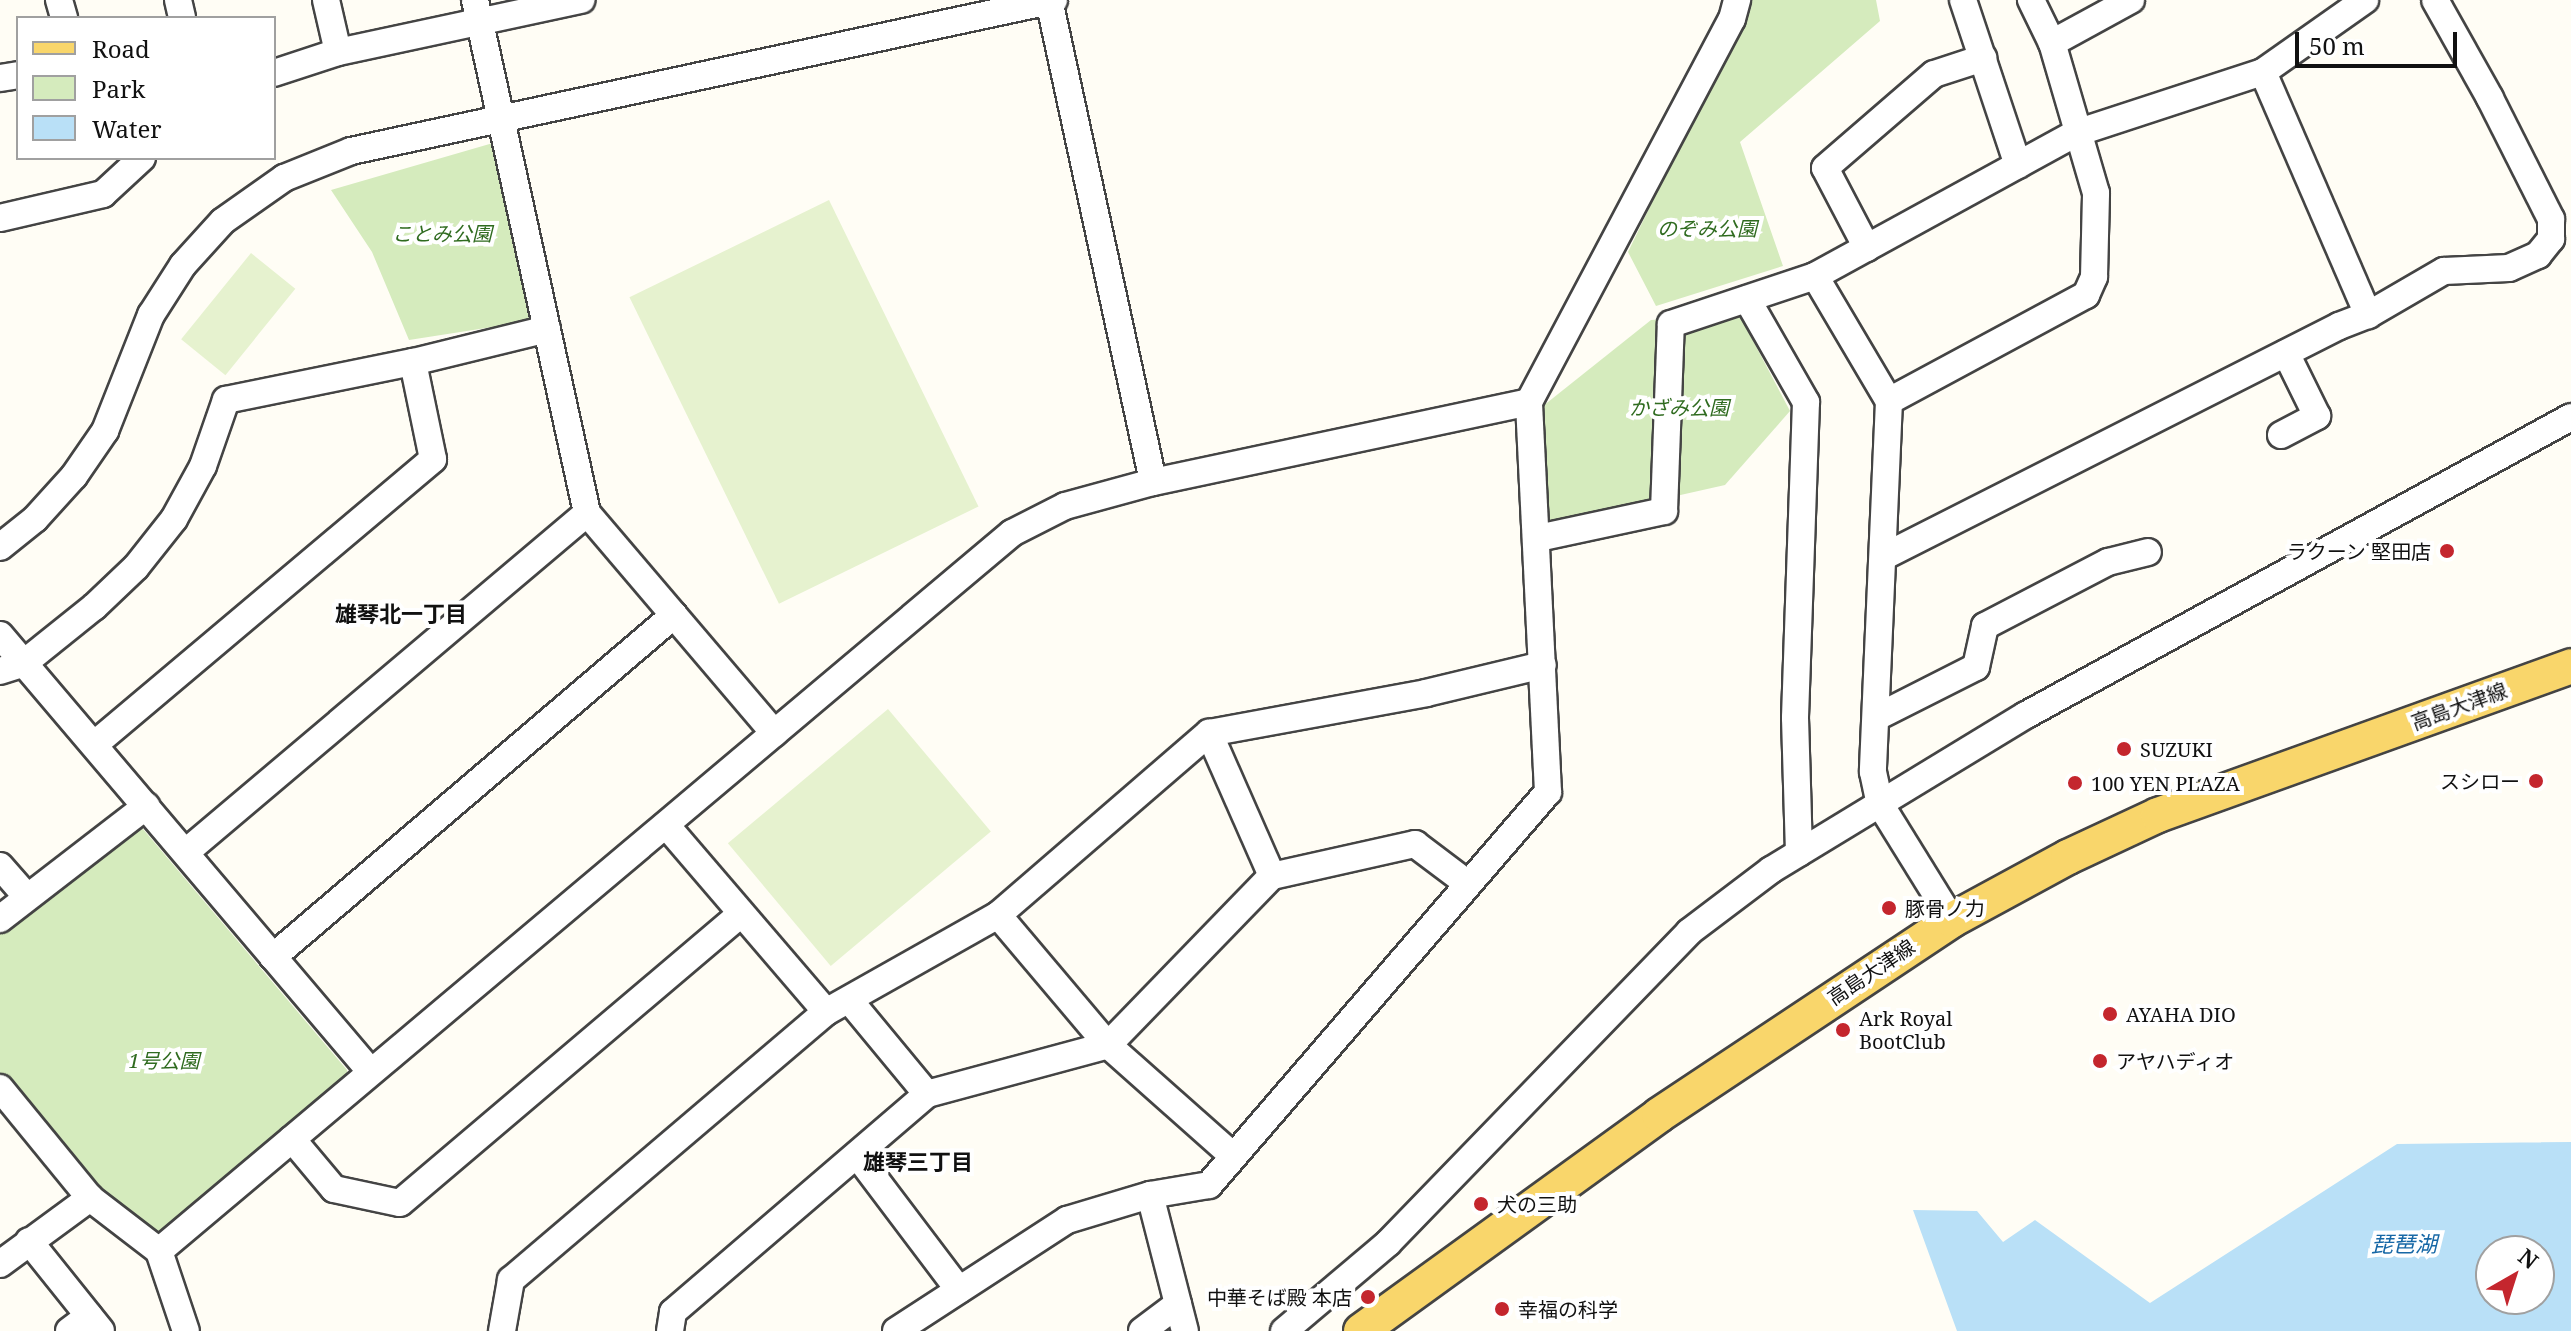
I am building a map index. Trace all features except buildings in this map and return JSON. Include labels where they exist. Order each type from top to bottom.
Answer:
[{"type":"main road","name":"高島大津線","points":[[1361,1331],[1659,1115],[1952,920],[2068,857],[2158,815],[2571,666]]},
{"type":"street","points":[[326,0],[338,52]]},
{"type":"street","points":[[276,72],[478,11],[581,0]]},
{"type":"street","points":[[0,547],[35,519],[105,431],[151,315],[183,265],[223,221],[284,178],[351,151],[1050,0],[1153,482]]},
{"type":"street","points":[[896,1331],[1067,1220],[1150,1195],[1209,1185],[1548,792],[1529,402],[1732,19],[1737,0]]},
{"type":"street","points":[[1963,0],[2018,165]]},
{"type":"street","points":[[1889,401],[2086,295],[2094,277],[2096,193],[2052,43],[2031,0]]},
{"type":"street","points":[[2052,43],[2131,0]]},
{"type":"street","points":[[1538,538],[1664,511],[1671,324],[1815,276],[2076,133],[2263,72],[2365,0]]},
{"type":"street","points":[[1883,557],[2286,353],[2368,315],[2444,271],[2509,268],[2538,255],[2551,239],[2551,219],[2490,98],[2435,0]]},
{"type":"street","points":[[478,11],[587,513],[774,733]]},
{"type":"street","points":[[1867,248],[1825,168],[1934,74],[1983,58]]},
{"type":"street","points":[[2263,72],[2368,315]]},
{"type":"street","points":[[0,218],[103,194],[140,160]]},
{"type":"street","points":[[1815,276],[1889,401],[1873,772],[1880,804],[1952,920]]},
{"type":"street","points":[[1747,299],[1806,402],[1795,718],[1799,853]]},
{"type":"street","points":[[12,667],[94,607],[136,567],[174,519],[203,466],[226,400],[413,362],[547,329]]},
{"type":"street","points":[[2281,435],[2317,416],[2286,353]]},
{"type":"street","points":[[95,744],[433,459],[413,362]]},
{"type":"street","points":[[159,1251],[1012,533],[1065,506],[1153,482],[1529,402]]},
{"type":"street","points":[[1284,1331],[1388,1243],[1689,932],[1771,870],[2026,715],[2571,417]]},
{"type":"street","points":[[186,852],[587,513]]},
{"type":"street","points":[[1877,717],[1976,667],[1985,626],[2108,562],[2148,552]]},
{"type":"street","points":[[273,957],[674,615]]},
{"type":"street","points":[[0,635],[12,667],[95,744],[371,1072]]},
{"type":"street","points":[[502,1331],[511,1280],[838,1006],[998,915],[1209,733],[1426,693],[1543,665]]},
{"type":"street","points":[[1209,733],[1272,876]]},
{"type":"street","points":[[0,919],[146,806]]},
{"type":"street","points":[[666,825],[741,914],[927,1094]]},
{"type":"street","points":[[670,1331],[673,1312],[927,1094],[1108,1045],[1272,876],[1415,844],[1467,883]]},
{"type":"street","points":[[0,866],[27,897]]},
{"type":"street","points":[[292,1139],[334,1189],[400,1203],[741,914]]},
{"type":"street","points":[[998,915],[1108,1045],[1232,1155]]},
{"type":"street","points":[[2,1095],[90,1198],[159,1251],[186,1331]]},
{"type":"street","points":[[857,1155],[959,1290]]},
{"type":"street","points":[[1150,1195],[1185,1331]]},
{"type":"street","points":[[0,1264],[90,1198]]},
{"type":"street","points":[[29,1241],[86,1326]]},
{"type":"street","points":[[1142,1331],[1178,1304]]},
{"type":"green space","name":"のぞみ公園","points":[[1750,0],[1876,0],[1880,21],[1740,142],[1783,266],[1656,306],[1628,252]]},
{"type":"green space","name":"ことみ公園","points":[[493,143],[537,320],[409,340],[372,252],[331,190]]},
{"type":"green space","points":[[829,200],[978,506],[779,604],[629,297]]},
{"type":"green space","points":[[251,253],[295,289],[225,375],[181,339]]},
{"type":"green space","name":"かざみ公園","points":[[1739,314],[1790,411],[1725,485],[1547,525],[1543,406],[1651,320]]},
{"type":"green space","points":[[888,709],[991,832],[831,966],[728,843]]},
{"type":"green space","name":"1号公園","points":[[135,827],[143,829],[347,1070],[348,1081],[162,1236],[152,1237],[98,1191],[0,1073],[0,931]]},
{"type":"water","name":"琵琶湖","points":[[2571,1142],[2571,1331],[1957,1331],[1913,1210],[1977,1211],[2003,1242],[2035,1220],[2150,1303],[2397,1144]]},
{"type":"place","name":"ラクーン 堅田店","points":[[2447,551]]},
{"type":"place","name":"SUZUKI","points":[[2124,749]]},
{"type":"place","name":"スシロー","points":[[2536,781]]},
{"type":"place","name":"100 YEN PLAZA","points":[[2075,783]]},
{"type":"place","name":"豚骨ノ力","points":[[1889,908]]},
{"type":"place","name":"AYAHA DIO","points":[[2110,1014]]},
{"type":"place","name":"Ark Royal BootClub","points":[[1843,1030]]},
{"type":"place","name":"アヤハディオ","points":[[2100,1061]]},
{"type":"place","name":"犬の三助","points":[[1481,1204]]},
{"type":"place","name":"中華そば殿 本店","points":[[1368,1297]]},
{"type":"place","name":"幸福の科学","points":[[1502,1309]]},
{"type":"district","name":"雄琴北一丁目","points":[[401,614]]},
{"type":"district","name":"雄琴三丁目","points":[[918,1162]]}]
